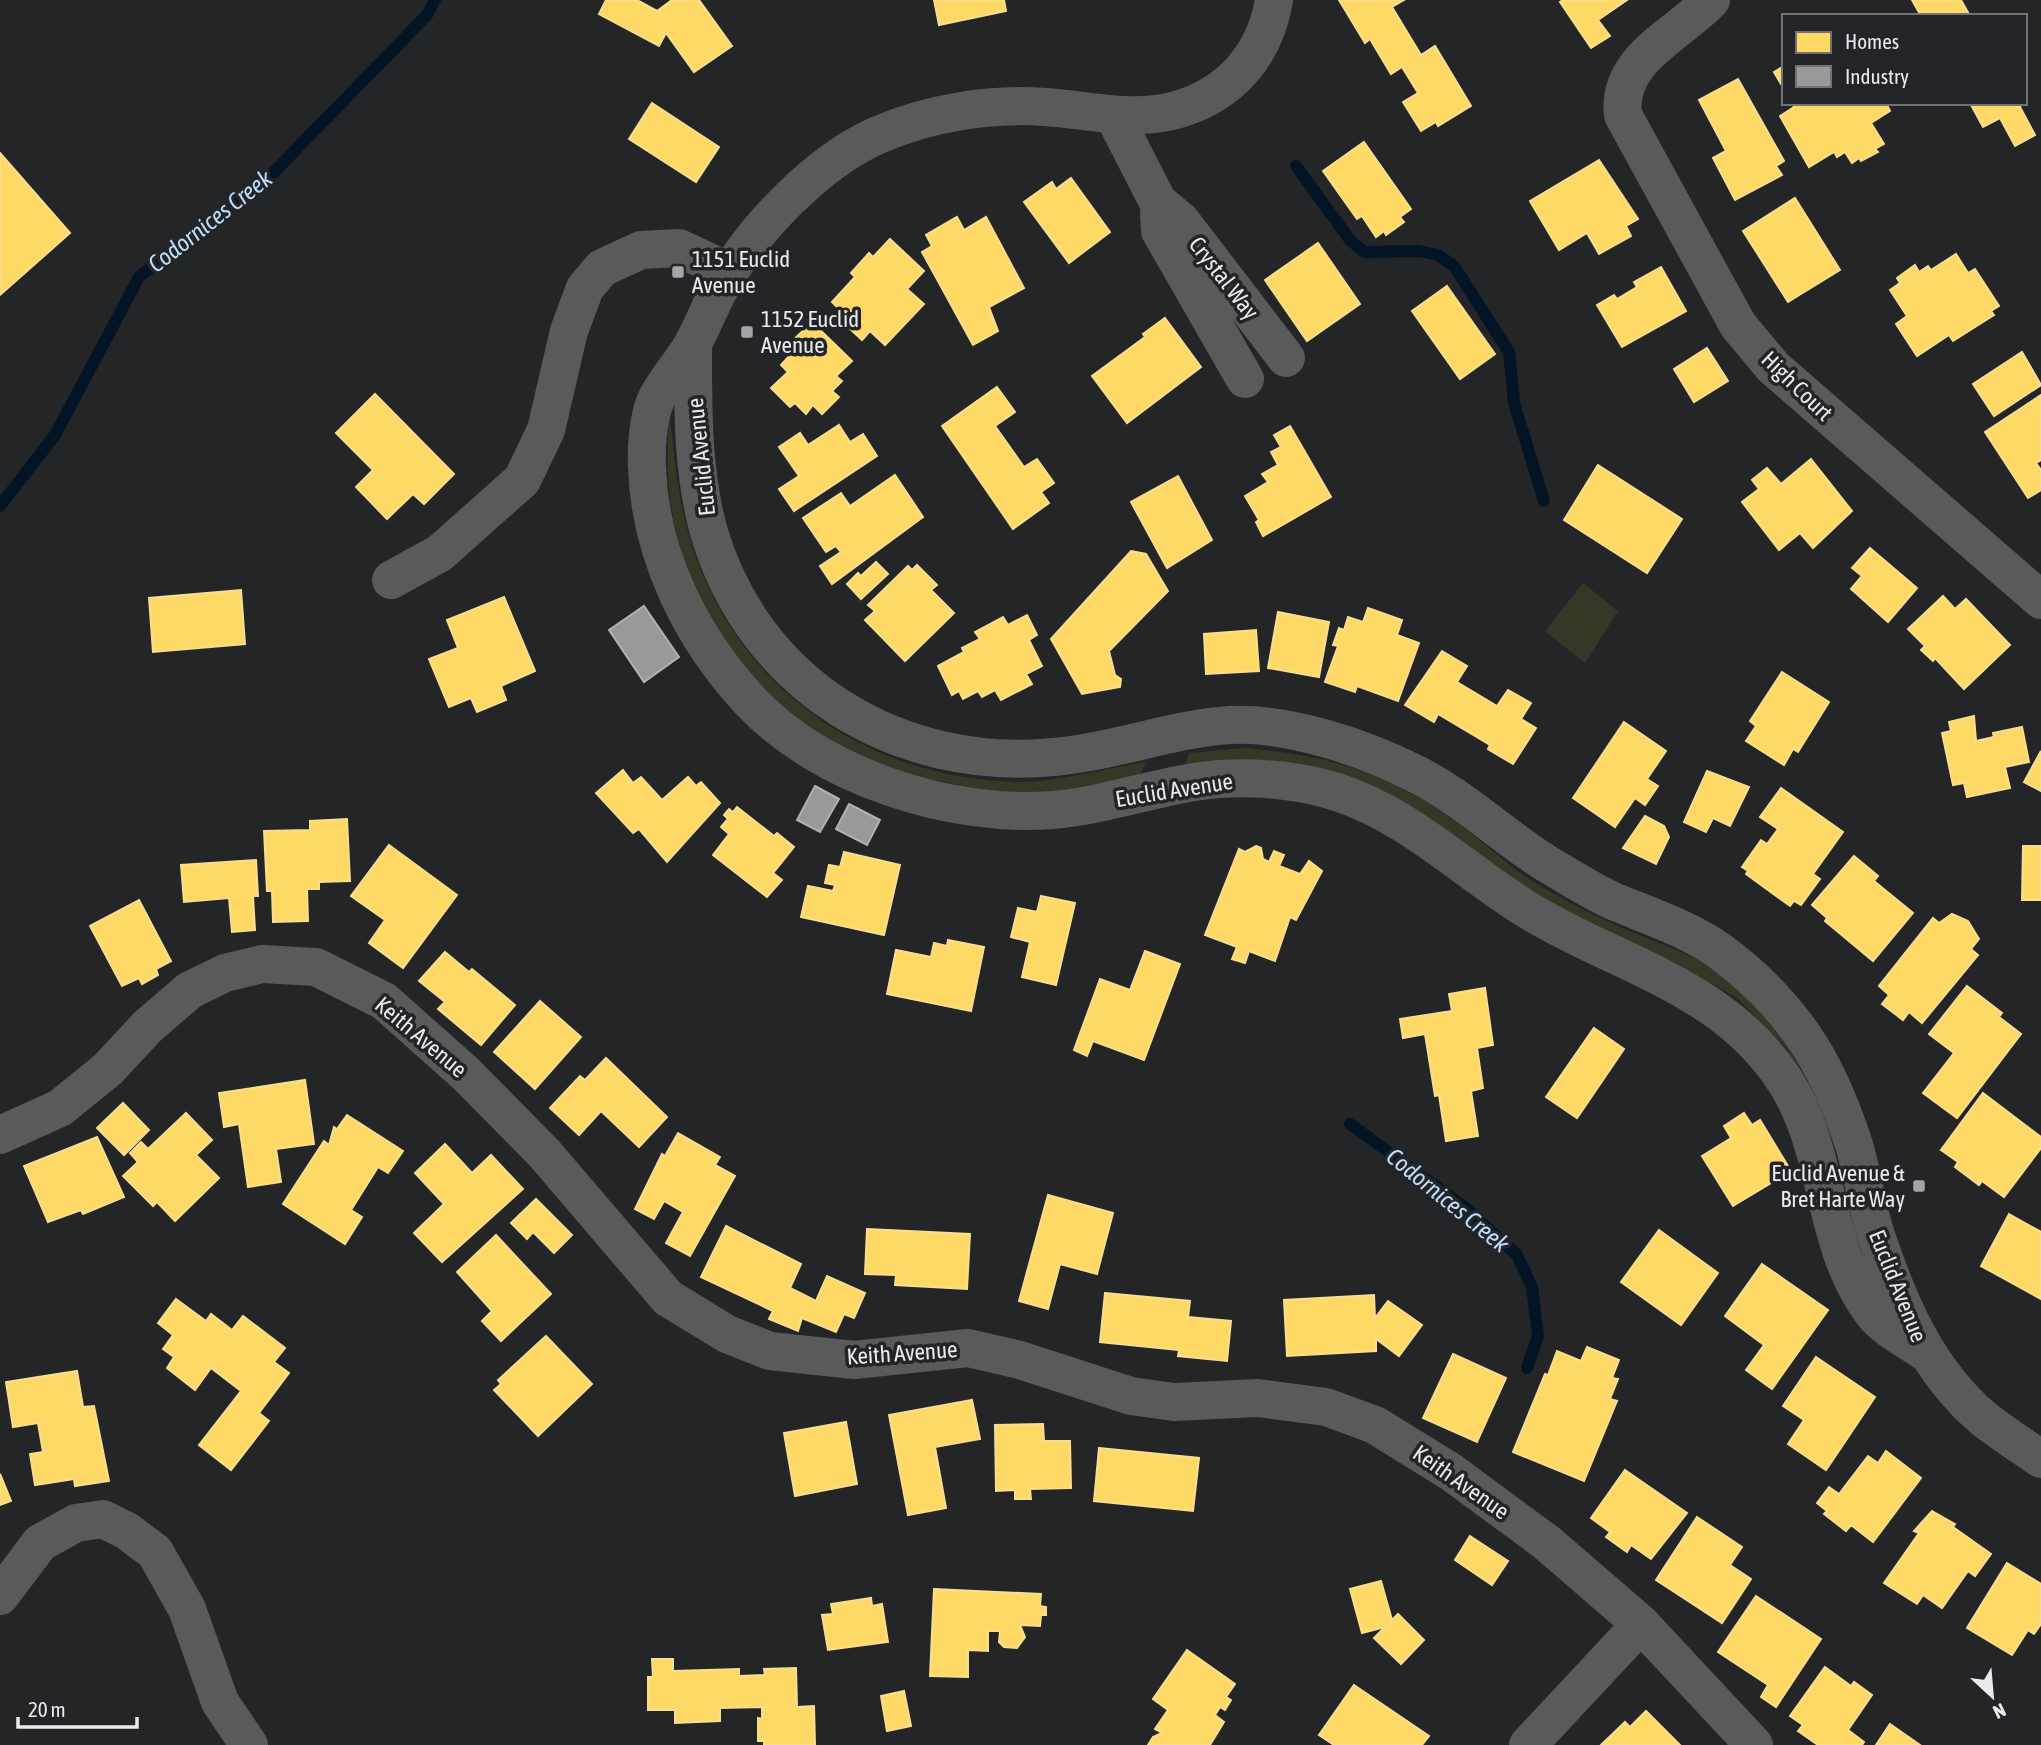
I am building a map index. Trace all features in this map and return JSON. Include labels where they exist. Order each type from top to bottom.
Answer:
[{"type":"street","name":"Euclid Avenue","points":[[1274,0],[1271,17],[1249,68],[1215,93],[1178,110],[1114,116],[1046,107],[992,106],[936,116],[875,136],[822,171],[779,209],[730,272],[693,344],[653,406],[646,466],[659,541],[682,607],[715,660],[756,708],[781,729],[862,776],[922,799],[986,810],[1052,810],[1193,782],[1233,778],[1287,781],[1334,791],[1383,811],[1429,839],[1524,908],[1592,945],[1692,992],[1734,1022],[1772,1063],[1799,1105],[1818,1153],[1840,1249],[1854,1282],[1876,1318],[1925,1352]]},
{"type":"street","name":"High Court","points":[[1711,0],[1638,61],[1624,88],[1623,115],[1738,325],[1773,366],[2041,600]]},
{"type":"street","name":"Crystal Way","points":[[1114,116],[1158,202],[1160,230],[1245,379]]},
{"type":"street","name":"Crystal Way","points":[[1158,202],[1181,221],[1286,358]]},
{"type":"street","points":[[391,580],[440,553],[522,480],[546,430],[569,331],[585,288],[602,268],[641,250],[679,248],[730,272]]},
{"type":"street","name":"Euclid Avenue","points":[[693,344],[698,476],[709,532],[731,587],[759,634],[792,670],[830,702],[879,731],[912,743],[935,750],[995,757],[1054,757],[1234,725],[1294,732],[1349,746],[1414,772],[1542,861],[1608,898],[1659,919],[1718,950],[1764,988],[1796,1028],[1834,1092],[1854,1147],[1875,1232],[1925,1352],[1941,1375],[1984,1419],[2041,1459]]},
{"type":"street","name":"Keith Avenue","points":[[0,1135],[60,1108],[108,1069],[147,1027],[190,990],[225,973],[262,964],[316,967],[384,1001],[445,1055],[544,1153],[667,1298],[727,1334],[770,1352],[853,1360],[968,1348],[1020,1360],[1132,1396],[1174,1402],[1258,1398],[1326,1407],[1376,1424],[1451,1472],[1546,1542],[1641,1625],[1754,1745]]},
{"type":"street","points":[[0,1596],[40,1543],[76,1523],[103,1518],[127,1531],[155,1552],[187,1609],[220,1702],[249,1745]]},
{"type":"street","points":[[1528,1745],[1641,1625]]},
{"type":"green space","points":[[669,411],[684,517],[708,587],[736,635],[771,678],[811,713],[857,742],[908,763],[962,777],[1034,781],[1146,762],[1139,776],[1041,793],[999,795],[982,792],[898,773],[854,754],[817,733],[783,707],[753,677],[727,643],[705,607],[687,568],[670,498]]},
{"type":"green space","points":[[1583,583],[1618,611],[1585,663],[1545,631]]},
{"type":"green space","points":[[1242,748],[1329,761],[1356,769],[1407,791],[1458,823],[1529,879],[1554,894],[1716,969],[1740,987],[1770,1020],[1808,1082],[1785,1047],[1737,998],[1674,963],[1537,896],[1424,816],[1185,765],[1189,753]]},
{"type":"building: Homes","points":[[606,0],[637,0],[657,11],[672,0],[699,0],[732,46],[694,72],[666,33],[659,46],[599,14]]},
{"type":"building: Homes","points":[[934,0],[1004,0],[1006,11],[939,25]]},
{"type":"building: Homes","points":[[1339,0],[1404,0],[1392,7],[1421,55],[1435,46],[1471,106],[1438,126],[1436,122],[1421,131],[1403,102],[1418,93],[1402,67],[1391,74],[1370,39],[1365,43]]},
{"type":"building: Homes","points":[[1627,0],[1598,20],[1610,36],[1591,48],[1560,2]]},
{"type":"building: Homes","points":[[1912,0],[1961,0],[1969,14],[1920,14]]},
{"type":"building: Homes","points":[[1782,67],[1782,86],[1774,72]]},
{"type":"building: Homes","points":[[1738,79],[1784,161],[1776,166],[1782,175],[1735,200],[1713,158],[1726,151],[1699,100]]},
{"type":"building: Homes","points":[[652,103],[719,147],[696,182],[629,139]]},
{"type":"building: Homes","points":[[1793,105],[1887,105],[1890,111],[1871,123],[1884,144],[1875,149],[1878,152],[1861,161],[1859,158],[1852,163],[1845,152],[1837,157],[1834,152],[1809,167],[1780,116],[1794,107]]},
{"type":"building: Homes","points":[[1971,105],[2021,105],[2035,135],[2015,146],[2000,118],[1983,127]]},
{"type":"building: Homes","points":[[1364,142],[1411,209],[1400,217],[1404,222],[1386,235],[1384,231],[1376,237],[1362,216],[1357,219],[1323,171]]},
{"type":"building: Homes","points":[[0,153],[70,233],[0,295]]},
{"type":"building: Homes","points":[[1599,160],[1638,219],[1626,226],[1631,236],[1599,254],[1587,233],[1559,250],[1530,201]]},
{"type":"building: Homes","points":[[1071,178],[1110,232],[1069,263],[1024,202],[1052,182],[1056,189]]},
{"type":"building: Homes","points":[[1795,198],[1840,270],[1788,302],[1743,231]]},
{"type":"building: Homes","points":[[957,217],[964,230],[986,217],[1024,288],[989,307],[998,331],[973,345],[922,252],[932,246],[926,235]]},
{"type":"building: Homes","points":[[890,239],[924,271],[907,289],[924,304],[885,345],[870,331],[862,340],[850,329],[854,324],[832,302],[855,277],[851,273],[869,253],[873,257]]},
{"type":"building: Homes","points":[[1318,243],[1360,304],[1307,341],[1265,280]]},
{"type":"building: Homes","points":[[1956,254],[1968,273],[1975,269],[1999,306],[1991,311],[1994,315],[1953,341],[1949,335],[1917,356],[1896,324],[1907,316],[1890,290],[1900,283],[1897,278],[1915,265],[1919,272],[1928,266],[1931,270]]},
{"type":"building: Homes","points":[[1661,267],[1686,311],[1622,347],[1597,305],[1614,295],[1617,299],[1637,287],[1634,282]]},
{"type":"building: Homes","points":[[1447,286],[1495,354],[1460,379],[1412,311]]},
{"type":"building: Homes","points":[[1165,318],[1201,367],[1127,423],[1092,376],[1145,337],[1143,334]]},
{"type":"building: Homes","points":[[812,322],[852,361],[836,376],[842,381],[832,391],[839,397],[822,414],[813,405],[806,414],[795,403],[790,407],[771,388],[788,372],[781,365],[791,354],[785,348]]},
{"type":"building: Homes","points":[[1707,348],[1728,381],[1694,402],[1674,369]]},
{"type":"building: Homes","points":[[2022,352],[2041,385],[1994,416],[1973,384]]},
{"type":"building: Homes","points":[[997,387],[1015,412],[995,426],[1024,467],[1037,459],[1054,483],[1041,492],[1049,503],[1013,529],[942,426]]},
{"type":"building: Homes","points":[[375,394],[454,474],[424,504],[413,494],[387,519],[356,487],[373,470],[336,433]]},
{"type":"building: Homes","points":[[2041,395],[2041,460],[2036,463],[2041,470],[2041,490],[2028,498],[1985,432]]},
{"type":"building: Homes","points":[[839,425],[850,442],[863,434],[877,456],[794,511],[779,489],[799,476],[779,447],[800,433],[808,445]]},
{"type":"building: Homes","points":[[1290,426],[1331,497],[1263,536],[1256,522],[1259,520],[1245,496],[1268,482],[1262,474],[1278,465],[1271,452],[1281,447],[1274,435]]},
{"type":"building: Homes","points":[[1811,459],[1852,511],[1813,548],[1800,533],[1779,550],[1742,502],[1759,489],[1752,480],[1767,468],[1781,484]]},
{"type":"building: Homes","points":[[1598,465],[1682,519],[1647,573],[1564,520]]},
{"type":"building: Homes","points":[[895,475],[923,517],[832,584],[820,566],[841,552],[836,546],[826,552],[803,518],[841,493],[850,506]]},
{"type":"building: Homes","points":[[1178,476],[1212,540],[1167,568],[1131,502]]},
{"type":"building: Homes","points":[[1870,548],[1917,588],[1888,622],[1851,589],[1862,576],[1852,568]]},
{"type":"building: Homes","points":[[1131,551],[1146,554],[1168,591],[1109,651],[1115,675],[1121,679],[1120,687],[1082,694],[1051,639]]},
{"type":"building: Homes","points":[[876,562],[888,574],[861,599],[847,584],[858,573],[861,576]]},
{"type":"building: Homes","points":[[917,565],[937,585],[931,590],[954,613],[905,661],[865,620],[875,611],[868,605],[908,566],[912,570]]},
{"type":"building: Homes","points":[[241,590],[245,644],[153,652],[149,598]]},
{"type":"building: Homes","points":[[1943,596],[1955,609],[1966,599],[2010,645],[1964,689],[1935,658],[1933,661],[1921,650],[1925,646],[1908,629]]},
{"type":"building: Homes","points":[[504,597],[535,671],[501,686],[506,700],[477,712],[471,698],[449,707],[429,659],[458,648],[447,620]]},
{"type":"building: Homes","points":[[1368,608],[1402,620],[1397,635],[1419,643],[1398,701],[1357,686],[1355,692],[1325,682],[1338,646],[1333,645],[1339,628],[1344,630],[1348,617],[1363,622]]},
{"type":"building: Homes","points":[[1278,612],[1329,622],[1319,677],[1268,668]]},
{"type":"building: Homes","points":[[1027,615],[1037,635],[1029,640],[1042,666],[1026,674],[1032,684],[1001,700],[995,690],[982,697],[978,691],[963,699],[959,691],[952,695],[938,666],[964,652],[962,648],[980,639],[975,632],[1003,617],[1008,625]]},
{"type":"building: Homes","points":[[1256,630],[1259,671],[1206,674],[1204,634]]},
{"type":"building: Homes","points":[[1442,651],[1467,666],[1457,682],[1497,706],[1508,690],[1531,703],[1521,719],[1536,728],[1513,764],[1488,749],[1490,745],[1438,714],[1434,722],[1405,705]]},
{"type":"building: Homes","points":[[1782,672],[1829,702],[1798,752],[1793,749],[1784,765],[1746,741],[1756,726],[1750,721]]},
{"type":"building: Homes","points":[[1974,716],[1976,741],[1994,737],[1993,733],[2022,727],[2029,762],[2005,767],[2010,788],[1967,797],[1964,783],[1953,785],[1942,733],[1951,731],[1949,722]]},
{"type":"building: Homes","points":[[1624,722],[1666,751],[1647,779],[1658,786],[1645,805],[1635,798],[1615,827],[1573,798]]},
{"type":"building: Homes","points":[[2041,751],[2041,791],[2024,782]]},
{"type":"building: Homes","points":[[623,770],[633,783],[641,777],[662,800],[688,777],[696,786],[701,782],[720,803],[667,862],[639,829],[633,833],[596,793]]},
{"type":"building: Homes","points":[[1707,771],[1749,787],[1730,826],[1713,818],[1706,832],[1684,822]]},
{"type":"building: Homes","points":[[1781,788],[1843,832],[1813,874],[1820,879],[1801,905],[1794,901],[1790,906],[1746,874],[1748,871],[1742,867],[1761,840],[1767,844],[1778,829],[1760,817]]},
{"type":"building: Homes","points":[[737,807],[774,836],[777,833],[794,847],[773,873],[782,880],[767,897],[713,855],[729,834],[721,827],[728,819],[724,815],[729,809],[733,812]]},
{"type":"building: Homes","points":[[1645,816],[1664,826],[1669,837],[1656,864],[1623,848]]},
{"type":"building: Homes","points":[[347,819],[350,881],[319,882],[319,889],[307,889],[308,921],[273,922],[272,891],[267,891],[264,831],[310,830],[310,821]]},
{"type":"building: Homes","points":[[389,845],[457,895],[403,968],[369,943],[385,920],[351,896]]},
{"type":"building: Homes","points":[[1256,846],[1261,848],[1263,859],[1269,862],[1274,851],[1284,855],[1279,866],[1300,874],[1309,861],[1322,871],[1296,920],[1290,917],[1275,961],[1249,951],[1245,963],[1232,959],[1237,947],[1205,935],[1239,849],[1245,852]]},
{"type":"building: Homes","points":[[2023,846],[2041,846],[2041,900],[2022,900]]},
{"type":"building: Homes","points":[[844,852],[900,865],[884,935],[801,917],[808,886],[833,891],[835,885],[825,883],[829,865],[840,867]]},
{"type":"building: Homes","points":[[1854,856],[1878,876],[1874,881],[1913,913],[1873,961],[1825,921],[1827,918],[1812,905]]},
{"type":"building: Homes","points":[[256,860],[258,896],[253,896],[255,930],[232,932],[229,898],[184,902],[181,865]]},
{"type":"building: Homes","points":[[1041,896],[1075,903],[1056,985],[1022,977],[1030,942],[1011,937],[1018,908],[1037,912]]},
{"type":"building: Homes","points":[[139,900],[171,961],[156,969],[158,975],[142,984],[139,978],[122,986],[90,926]]},
{"type":"building: Homes","points":[[1952,914],[1968,921],[1979,939],[1971,949],[1978,955],[1922,1023],[1909,1012],[1903,1020],[1882,1004],[1889,995],[1879,986],[1933,918],[1939,923]]},
{"type":"building: Homes","points":[[948,940],[984,947],[971,1011],[887,994],[896,950],[931,957],[934,943],[947,946]]},
{"type":"building: Homes","points":[[1145,951],[1180,964],[1144,1060],[1093,1041],[1087,1056],[1074,1050],[1100,979],[1130,990]]},
{"type":"building: Homes","points":[[445,952],[469,972],[472,969],[515,1005],[481,1045],[438,1009],[445,1002],[419,981]]},
{"type":"building: Homes","points":[[1967,986],[2002,1013],[1999,1017],[2021,1034],[1957,1118],[1923,1093],[1954,1053],[1929,1034]]},
{"type":"building: Homes","points":[[1485,988],[1493,1045],[1477,1048],[1483,1088],[1471,1091],[1478,1136],[1446,1141],[1439,1095],[1435,1096],[1425,1034],[1403,1038],[1400,1019],[1452,1011],[1449,994]]},
{"type":"building: Homes","points":[[540,1001],[581,1037],[535,1089],[494,1052]]},
{"type":"building: Homes","points":[[1594,1028],[1624,1049],[1577,1118],[1546,1097]]},
{"type":"building: Homes","points":[[606,1058],[667,1117],[639,1147],[601,1111],[579,1135],[550,1108],[580,1076],[585,1080]]},
{"type":"building: Homes","points":[[305,1080],[314,1144],[276,1149],[281,1182],[248,1187],[239,1124],[224,1127],[219,1093]]},
{"type":"building: Homes","points":[[1983,1093],[2041,1137],[2041,1148],[2004,1197],[1982,1181],[1979,1185],[1955,1167],[1958,1162],[1941,1150]]},
{"type":"building: Homes","points":[[123,1103],[149,1130],[124,1155],[97,1128]]},
{"type":"building: Homes","points":[[186,1113],[212,1140],[196,1155],[219,1178],[175,1221],[157,1202],[153,1206],[123,1176],[138,1162],[130,1153],[141,1142],[148,1149]]},
{"type":"building: Homes","points":[[1744,1113],[1752,1125],[1760,1120],[1791,1171],[1733,1206],[1702,1156],[1731,1138],[1724,1126]]},
{"type":"building: Homes","points":[[347,1115],[403,1151],[388,1173],[378,1167],[351,1210],[362,1217],[345,1244],[283,1204],[324,1141],[329,1145],[334,1127],[337,1129]]},
{"type":"building: Homes","points":[[678,1133],[720,1157],[715,1165],[735,1176],[690,1256],[666,1243],[683,1212],[664,1201],[654,1219],[635,1209],[662,1154],[665,1156]]},
{"type":"building: Homes","points":[[97,1137],[124,1197],[83,1214],[81,1210],[48,1222],[24,1166]]},
{"type":"building: Homes","points":[[445,1144],[472,1173],[491,1155],[523,1189],[442,1262],[414,1233],[444,1204],[415,1173]]},
{"type":"building: Homes","points":[[1048,1195],[1113,1213],[1097,1274],[1060,1264],[1048,1309],[1019,1301]]},
{"type":"building: Homes","points":[[536,1199],[572,1235],[554,1253],[533,1232],[527,1239],[511,1223]]},
{"type":"building: Homes","points":[[2009,1214],[2041,1232],[2041,1299],[1981,1266]]},
{"type":"building: Homes","points":[[726,1226],[801,1264],[790,1288],[816,1301],[827,1276],[865,1293],[854,1318],[844,1314],[836,1332],[802,1318],[798,1331],[769,1319],[773,1311],[701,1277]]},
{"type":"building: Homes","points":[[867,1229],[970,1234],[967,1289],[895,1285],[896,1275],[865,1274]]},
{"type":"building: Homes","points":[[1659,1230],[1718,1273],[1681,1325],[1621,1282]]},
{"type":"building: Homes","points":[[496,1235],[551,1294],[501,1341],[482,1321],[492,1311],[457,1272]]},
{"type":"building: Homes","points":[[1762,1264],[1828,1310],[1772,1389],[1746,1370],[1764,1345],[1725,1316]]},
{"type":"building: Homes","points":[[1105,1293],[1190,1301],[1188,1317],[1231,1321],[1227,1361],[1178,1356],[1179,1350],[1100,1342]]},
{"type":"building: Homes","points":[[1374,1295],[1375,1318],[1388,1301],[1422,1325],[1399,1356],[1376,1339],[1376,1351],[1287,1356],[1284,1300]]},
{"type":"building: Homes","points":[[176,1299],[206,1321],[211,1314],[232,1330],[243,1316],[285,1348],[274,1362],[289,1373],[259,1413],[269,1421],[231,1470],[199,1445],[241,1391],[211,1368],[195,1390],[167,1368],[174,1357],[163,1349],[173,1335],[158,1323]]},
{"type":"building: Homes","points":[[546,1336],[592,1384],[538,1436],[494,1390],[501,1384],[498,1380]]},
{"type":"building: Homes","points":[[1587,1347],[1619,1360],[1612,1378],[1618,1379],[1610,1399],[1617,1401],[1584,1481],[1513,1452],[1557,1351],[1581,1361]]},
{"type":"building: Homes","points":[[1453,1354],[1506,1378],[1477,1442],[1423,1418]]},
{"type":"building: Homes","points":[[1816,1357],[1875,1397],[1826,1470],[1788,1444],[1804,1420],[1783,1406]]},
{"type":"building: Homes","points":[[77,1371],[83,1407],[94,1406],[109,1481],[75,1486],[74,1479],[35,1485],[30,1454],[43,1452],[38,1423],[13,1427],[6,1382]]},
{"type":"building: Homes","points":[[972,1400],[980,1439],[935,1447],[946,1508],[908,1515],[889,1415]]},
{"type":"building: Homes","points":[[846,1422],[857,1484],[795,1496],[784,1433]]},
{"type":"building: Homes","points":[[1043,1424],[1044,1441],[1070,1441],[1071,1488],[1030,1489],[1031,1499],[1015,1499],[1015,1490],[996,1491],[995,1425]]},
{"type":"building: Homes","points":[[1099,1448],[1199,1458],[1193,1511],[1094,1501]]},
{"type":"building: Homes","points":[[1886,1451],[1921,1478],[1873,1542],[1851,1525],[1846,1531],[1824,1514],[1827,1511],[1817,1503],[1829,1487],[1839,1494],[1868,1456],[1878,1463]]},
{"type":"building: Homes","points":[[1625,1470],[1687,1513],[1651,1559],[1631,1545],[1627,1552],[1606,1537],[1610,1532],[1591,1518]]},
{"type":"building: Homes","points":[[0,1474],[11,1501],[0,1505]]},
{"type":"building: Homes","points":[[1932,1511],[1955,1524],[1953,1527],[1991,1554],[1975,1576],[1968,1571],[1942,1608],[1923,1595],[1917,1604],[1884,1583],[1919,1533],[1914,1531]]},
{"type":"building: Homes","points":[[1697,1517],[1742,1547],[1730,1565],[1751,1579],[1722,1623],[1656,1580]]},
{"type":"building: Homes","points":[[1470,1536],[1508,1561],[1492,1585],[1455,1560]]},
{"type":"building: Homes","points":[[2007,1563],[2041,1584],[2041,1624],[2034,1634],[2028,1630],[2012,1655],[1967,1628]]},
{"type":"building: Homes","points":[[1381,1581],[1392,1620],[1398,1614],[1424,1640],[1401,1664],[1374,1638],[1385,1627],[1362,1633],[1350,1589]]},
{"type":"building: Homes","points":[[934,1589],[1041,1594],[1040,1606],[1046,1607],[1046,1615],[1041,1615],[1040,1626],[1020,1625],[1025,1637],[1017,1648],[1004,1647],[999,1642],[1000,1631],[988,1631],[988,1651],[968,1650],[968,1677],[930,1676]]},
{"type":"building: Homes","points":[[1756,1596],[1821,1639],[1776,1707],[1761,1697],[1768,1685],[1718,1652]]},
{"type":"building: Homes","points":[[871,1598],[872,1606],[882,1604],[888,1642],[828,1650],[822,1615],[833,1614],[831,1604]]},
{"type":"building: Homes","points":[[1187,1650],[1235,1684],[1226,1697],[1231,1700],[1225,1710],[1220,1707],[1215,1715],[1224,1722],[1210,1745],[1148,1745],[1153,1737],[1162,1733],[1155,1729],[1168,1710],[1153,1699]]},
{"type":"building: Homes","points":[[652,1659],[673,1659],[673,1671],[739,1669],[739,1676],[765,1675],[764,1669],[796,1668],[797,1707],[814,1706],[815,1745],[764,1745],[764,1741],[758,1741],[758,1718],[762,1719],[762,1708],[765,1707],[720,1708],[720,1721],[675,1723],[675,1710],[648,1710],[648,1677],[653,1677]]},
{"type":"building: Homes","points":[[1825,1667],[1851,1686],[1854,1682],[1872,1695],[1848,1730],[1864,1742],[1862,1745],[1818,1745],[1798,1731],[1803,1725],[1790,1716]]},
{"type":"building: Homes","points":[[1354,1685],[1429,1736],[1422,1745],[1334,1745],[1319,1735]]},
{"type":"building: Homes","points":[[904,1691],[911,1726],[887,1731],[881,1696]]},
{"type":"building: Homes","points":[[1646,1711],[1680,1745],[1601,1745],[1625,1722],[1630,1727]]},
{"type":"building: Homes","points":[[1890,1724],[1920,1745],[1876,1745]]},
{"type":"building: Industry","points":[[644,606],[679,657],[644,682],[609,630]]},
{"type":"building: Industry","points":[[815,786],[839,799],[820,832],[797,820]]},
{"type":"building: Industry","points":[[849,804],[880,820],[867,845],[836,829]]},
{"type":"waterway","name":"Codornices Creek","points":[[0,506],[55,435],[139,277],[274,172],[427,15],[435,0]]},
{"type":"waterway","name":"Codornices Creek","points":[[1296,166],[1350,240],[1364,252],[1419,251],[1438,255],[1454,266],[1509,352],[1514,403],[1544,501]]},
{"type":"waterway","name":"Codornices Creek","points":[[1350,1124],[1463,1206],[1517,1255],[1532,1287],[1538,1336],[1527,1368]]},
{"type":"place","name":"1151 Euclid Avenue","points":[[678,272]]},
{"type":"place","name":"1152 Euclid Avenue","points":[[747,332]]},
{"type":"place","name":"Euclid Avenue & Bret Harte Way","points":[[1919,1186]]}]
